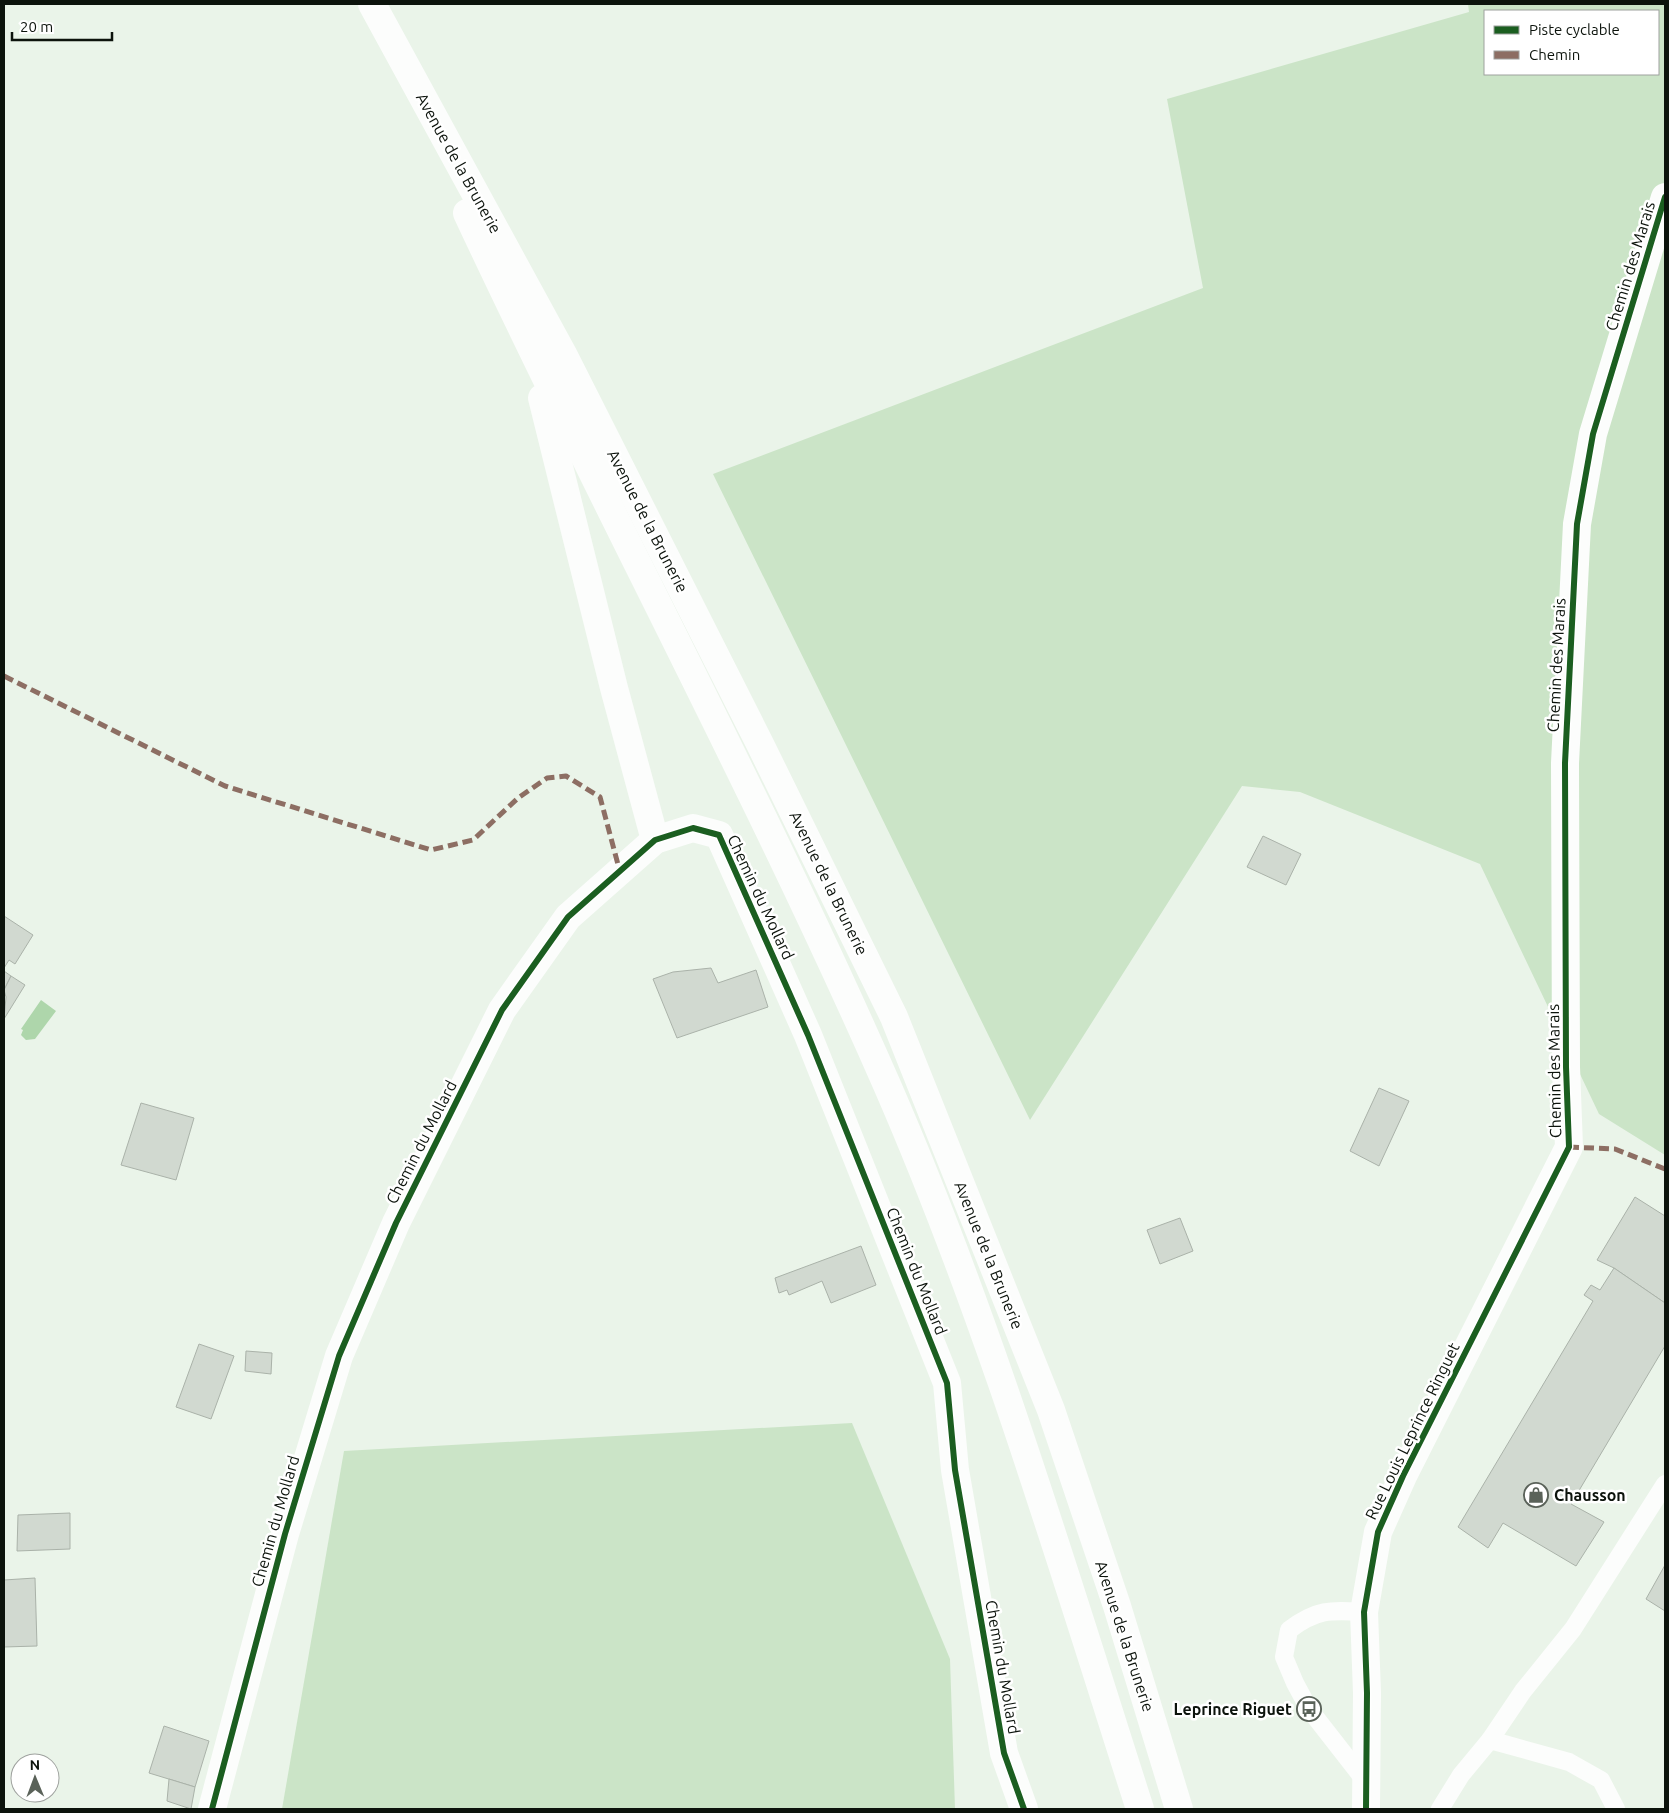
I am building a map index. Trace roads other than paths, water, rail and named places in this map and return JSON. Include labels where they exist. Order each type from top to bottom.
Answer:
[{"type":"main road","points":[[371,4],[530,348],[825,950],[888,1089],[962,1273],[1014,1422],[1140,1809]]},
{"type":"main road","name":"Avenue de la Brunerie","points":[[371,4],[564,356],[765,753],[894,1017],[1051,1410],[1116,1606],[1179,1809]]},
{"type":"main road","name":"Chemin des Marais","points":[[1569,1147],[1566,1067],[1566,763],[1577,524],[1593,434],[1665,197]]},
{"type":"main road","points":[[530,348],[609,669],[655,840]]},
{"type":"main road","name":"Chemin du Mollard","points":[[212,1809],[285,1534],[339,1356],[396,1223],[502,1010],[568,917],[655,840],[693,828],[719,835],[808,1035],[947,1383],[955,1470],[1002,1744],[1024,1809]]},
{"type":"main road","name":"Rue Louis Leprince Ringuet","points":[[1366,1809],[1367,1693],[1364,1612],[1378,1532],[1403,1476],[1569,1147]]},
{"type":"lane","points":[[1440,1809],[1461,1775],[1490,1740],[1523,1691],[1573,1629],[1665,1484]]},
{"type":"lane","points":[[1364,1612],[1328,1610],[1304,1619],[1289,1630],[1284,1657],[1309,1709],[1366,1782]]},
{"type":"lane","points":[[1490,1740],[1569,1762],[1600,1780],[1616,1809]]},
{"type":"place","name":"Chausson","points":[[1536,1495]]},
{"type":"place","name":"Leprince Riguet","points":[[1309,1709]]}]
